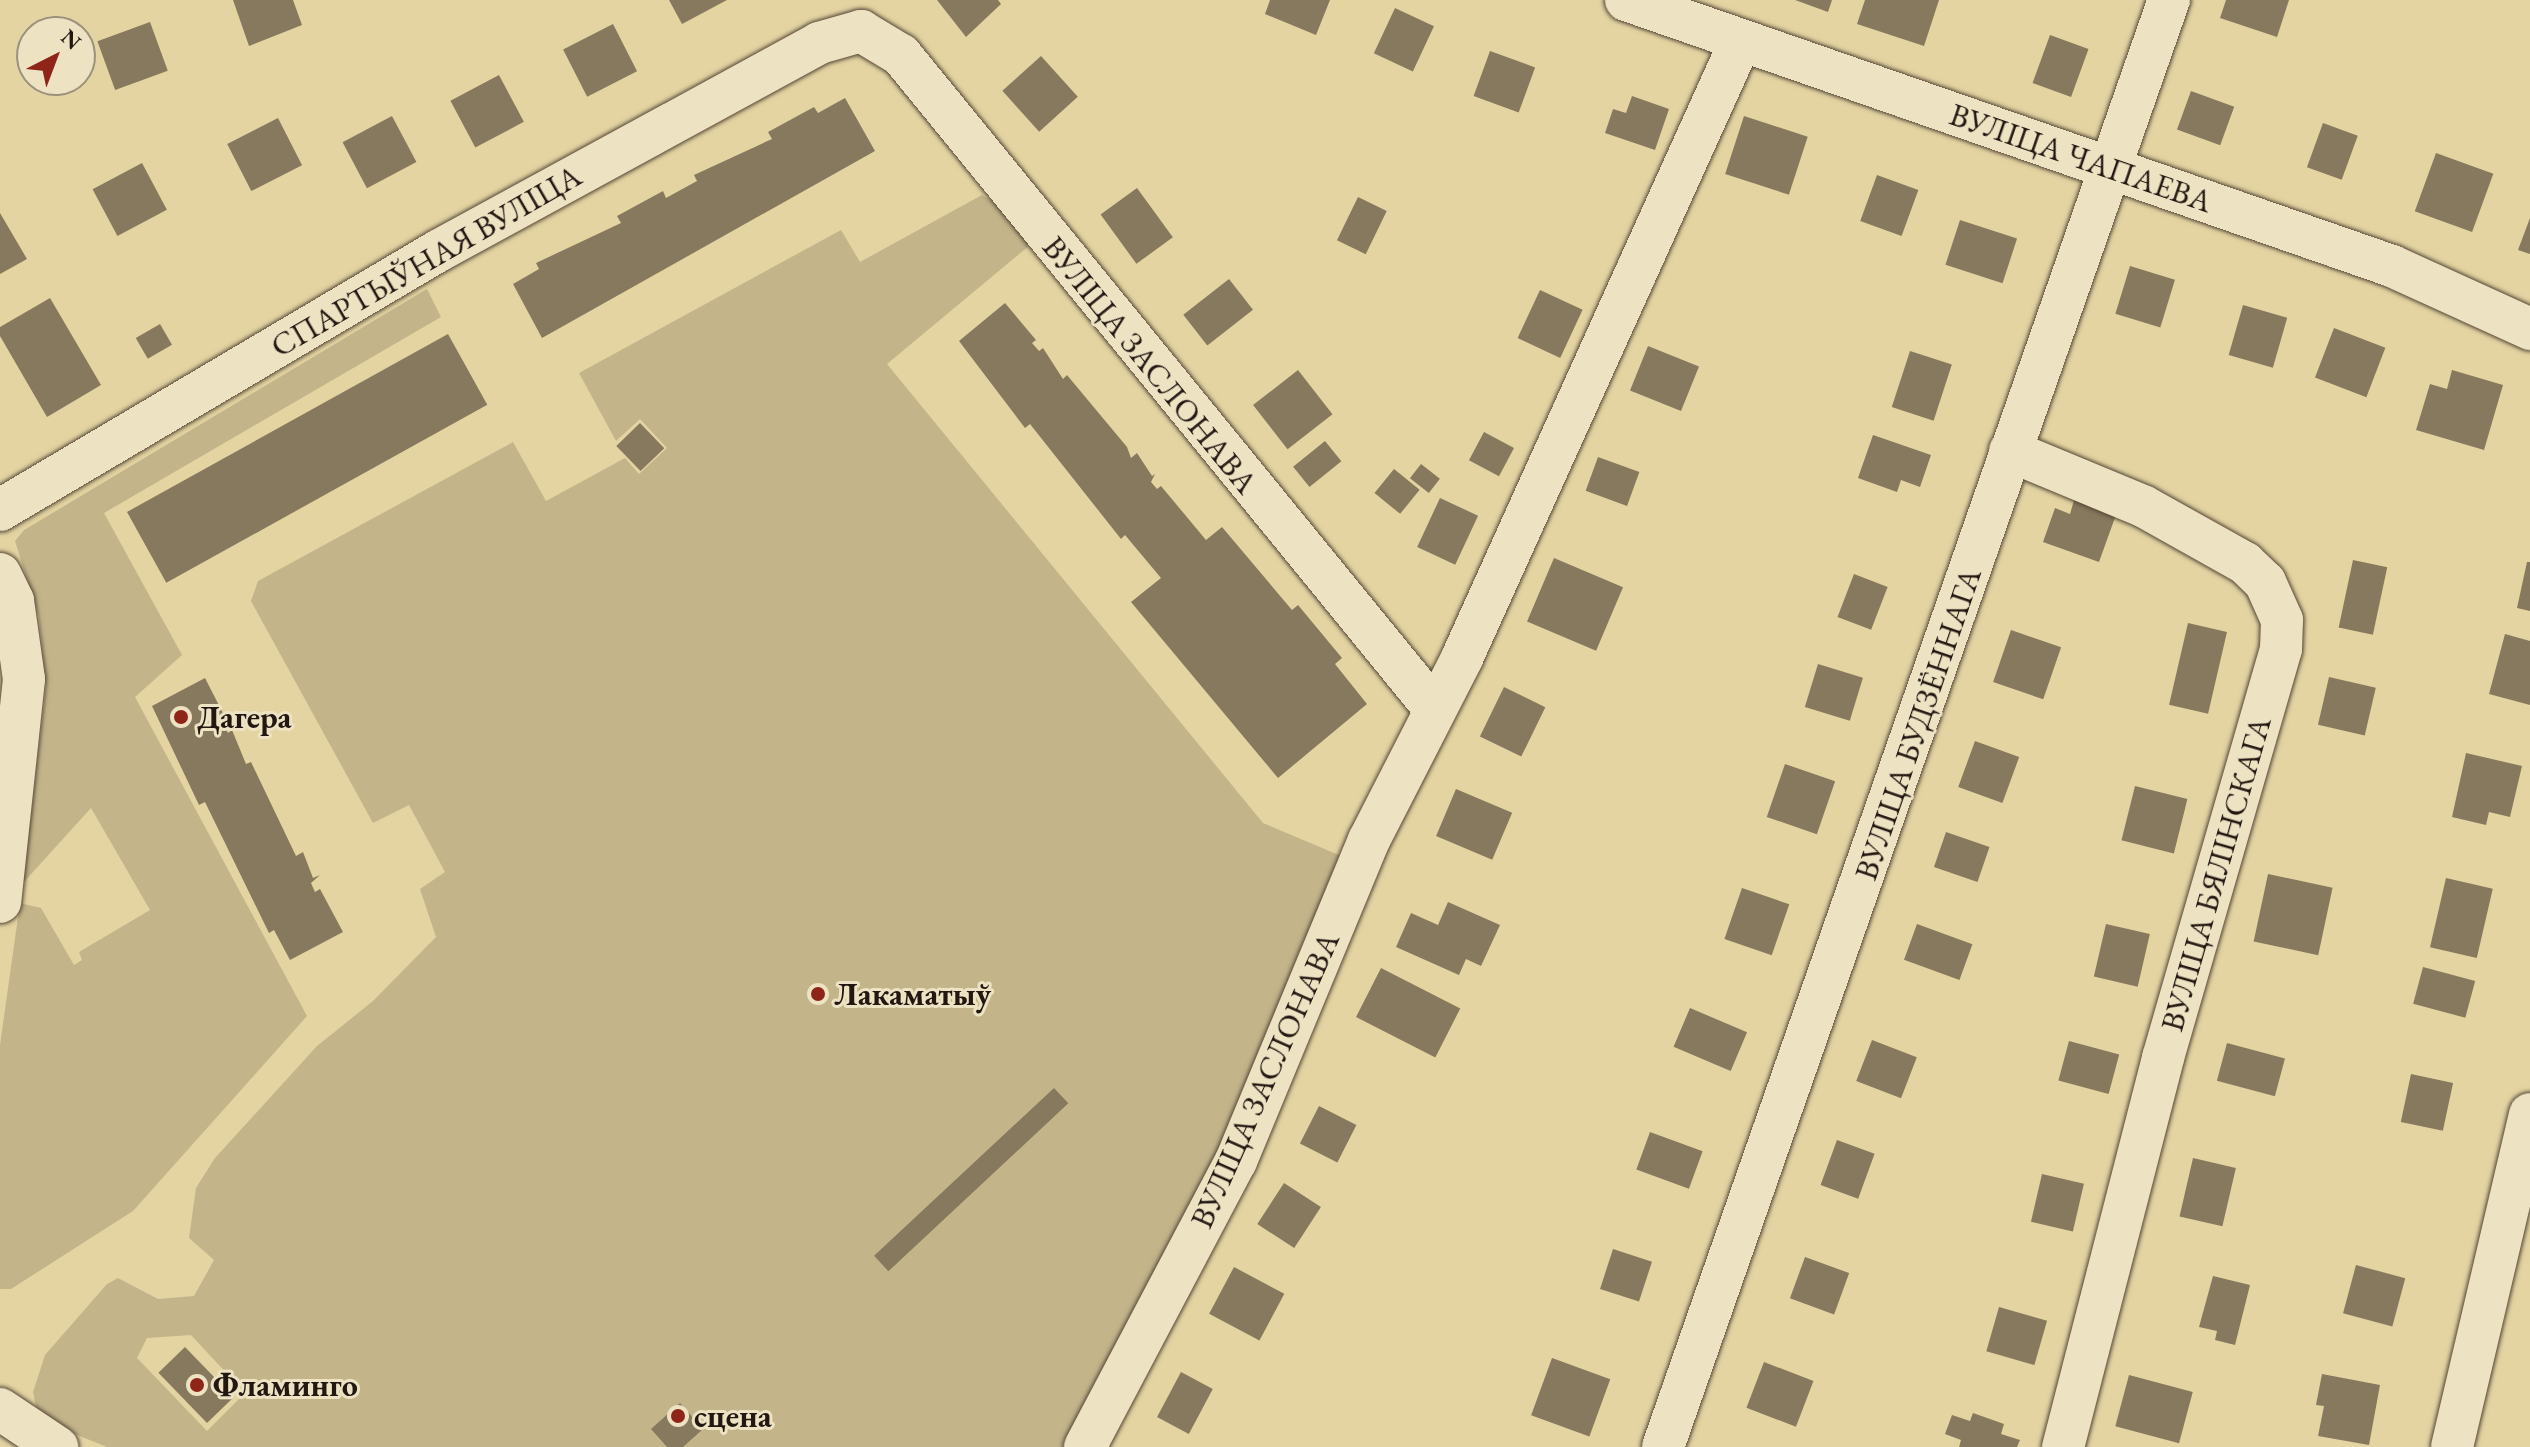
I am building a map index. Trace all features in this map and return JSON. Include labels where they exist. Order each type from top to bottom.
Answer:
[{"type":"street","name":"ВУЛІЦА ЧАПАЕВА","points":[[1626,0],[2392,266],[2530,329]]},
{"type":"street","name":"ВУЛІЦА БУДЗЁННАГА","points":[[1663,1447],[2169,0]]},
{"type":"street","name":"ВУЛІЦА ЗАСЛОНАВА","points":[[861,31],[901,55],[1433,707]]},
{"type":"street","name":"СПАРТЫЎНАЯ ВУЛІЦА","points":[[0,510],[438,251],[819,43],[861,31]]},
{"type":"street","name":"ВУЛІЦА ЗАСЛОНАВА","points":[[1085,1447],[1236,1161],[1369,840],[1433,707],[1462,658],[1741,40]]},
{"type":"street","name":"ВУЛІЦА БЯЛІНСКАГА","points":[[2010,451],[2143,506],[2245,563],[2265,582],[2282,620],[2281,649],[2163,1058],[2063,1447]]},
{"type":"street","points":[[0,574],[13,601],[24,679],[0,902]]},
{"type":"street","points":[[2452,1447],[2530,1114]]},
{"type":"street","points":[[0,1409],[57,1447]]},
{"type":"shaded area","points":[[982,195],[997,204],[1030,245],[887,364],[1263,823],[1346,858],[1218,1154],[1066,1447],[107,1447],[50,1424],[37,1411],[33,1392],[45,1355],[107,1284],[118,1278],[158,1299],[194,1296],[214,1260],[189,1238],[196,1188],[215,1158],[317,1046],[373,1001],[436,937],[420,889],[445,872],[409,805],[373,823],[251,601],[258,581],[513,442],[546,501],[625,458],[639,474],[667,448],[640,419],[616,441],[579,373],[841,230],[860,262]],"holes":[[[191,1335],[245,1393],[207,1431],[137,1358],[147,1338]]]},
{"type":"shaded area","points":[[427,289],[441,317],[104,513],[182,655],[135,697],[307,1016],[133,1211],[11,1289],[0,1289],[0,1045],[20,903],[41,908],[74,965],[82,960],[79,952],[150,910],[91,808],[23,883],[46,687],[39,617],[15,541],[24,530]]},
{"type":"building","points":[[233,0],[293,0],[302,25],[249,46]]},
{"type":"building","points":[[669,0],[727,0],[682,24]]},
{"type":"building","points":[[937,0],[998,0],[1001,4],[966,37]]},
{"type":"building","points":[[1270,0],[1330,0],[1316,35],[1265,14]]},
{"type":"building","points":[[1795,0],[1832,0],[1828,12]]},
{"type":"building","points":[[1865,0],[1939,0],[1924,46],[1857,24]]},
{"type":"building","points":[[2226,0],[2289,0],[2277,37],[2220,18]]},
{"type":"building","points":[[1395,8],[1434,26],[1413,71],[1374,53]]},
{"type":"building","points":[[150,22],[168,71],[115,90],[97,41]]},
{"type":"building","points":[[613,24],[637,71],[587,97],[563,49]]},
{"type":"building","points":[[2050,35],[2089,49],[2071,97],[2033,83]]},
{"type":"building","points":[[1490,51],[1535,67],[1519,113],[1474,96]]},
{"type":"building","points":[[1041,56],[1078,97],[1039,132],[1002,91]]},
{"type":"building","points":[[499,75],[524,122],[475,148],[450,101]]},
{"type":"building","points":[[2191,91],[2234,107],[2220,145],[2177,130]]},
{"type":"building","points":[[1632,96],[1669,109],[1655,150],[1605,133],[1613,109],[1626,113]]},
{"type":"building","points":[[845,98],[875,151],[542,338],[513,284],[539,269],[536,263],[621,223],[617,216],[663,191],[666,198],[697,181],[694,175],[772,139],[768,132],[814,107],[818,113]]},
{"type":"building","points":[[392,116],[416,162],[367,188],[343,142]]},
{"type":"building","points":[[1744,116],[1808,137],[1789,195],[1725,174]]},
{"type":"building","points":[[278,118],[302,165],[251,191],[227,144]]},
{"type":"building","points":[[2323,123],[2358,136],[2342,180],[2307,167]]},
{"type":"building","points":[[2436,153],[2493,174],[2472,232],[2415,211]]},
{"type":"building","points":[[142,163],[167,210],[117,236],[93,189]]},
{"type":"building","points":[[1877,175],[1918,190],[1902,236],[1860,221]]},
{"type":"building","points":[[1137,188],[1173,237],[1136,264],[1101,214]]},
{"type":"building","points":[[1358,197],[1387,211],[1366,254],[1337,240]]},
{"type":"building","points":[[0,213],[27,259],[0,274]]},
{"type":"building","points":[[2530,218],[2530,254],[2518,250]]},
{"type":"building","points":[[1960,220],[2017,239],[2003,283],[1945,265]]},
{"type":"building","points":[[2130,266],[2175,280],[2160,328],[2115,314]]},
{"type":"building","points":[[1229,279],[1253,310],[1207,345],[1183,315]]},
{"type":"building","points":[[1540,290],[1583,310],[1560,358],[1518,338]]},
{"type":"building","points":[[50,298],[101,385],[47,417],[0,336],[0,327]]},
{"type":"building","points":[[1005,303],[1036,340],[1032,343],[1039,351],[1043,348],[1063,379],[1067,375],[1127,447],[1131,458],[1137,453],[1152,476],[1155,474],[1151,482],[1157,489],[1161,486],[1206,540],[1222,527],[1292,610],[1298,605],[1342,658],[1335,664],[1367,704],[1278,778],[1131,602],[1161,578],[1125,535],[1121,539],[1030,424],[1025,428],[959,341]]},
{"type":"building","points":[[2243,305],[2287,318],[2273,368],[2229,355]]},
{"type":"building","points":[[160,324],[172,345],[148,359],[136,338]]},
{"type":"building","points":[[2334,328],[2385,348],[2366,397],[2315,377]]},
{"type":"building","points":[[448,334],[487,405],[166,583],[127,512]]},
{"type":"building","points":[[1648,346],[1699,367],[1681,411],[1630,391]]},
{"type":"building","points":[[1910,351],[1952,365],[1934,421],[1892,407]]},
{"type":"building","points":[[1298,370],[1332,414],[1288,449],[1253,405]]},
{"type":"building","points":[[2452,370],[2503,385],[2484,450],[2416,430],[2430,384],[2447,389]]},
{"type":"building","points":[[640,423],[664,448],[641,471],[616,446]]},
{"type":"building","points":[[1484,432],[1514,448],[1499,476],[1469,460]]},
{"type":"building","points":[[1873,435],[1931,455],[1920,487],[1901,480],[1897,492],[1858,478]]},
{"type":"building","points":[[1325,441],[1341,461],[1309,487],[1293,467]]},
{"type":"building","points":[[1598,457],[1639,472],[1627,506],[1586,491]]},
{"type":"building","points":[[1421,464],[1440,479],[1429,493],[1410,478]]},
{"type":"building","points":[[1394,469],[1420,490],[1400,514],[1374,493]]},
{"type":"building","points":[[2075,497],[2117,512],[2099,562],[2043,542],[2055,508],[2070,514]]},
{"type":"building","points":[[1440,498],[1478,516],[1455,565],[1417,547]]},
{"type":"building","points":[[1554,558],[1623,587],[1596,651],[1527,622]]},
{"type":"building","points":[[2353,560],[2387,567],[2373,635],[2339,627]]},
{"type":"building","points":[[2527,562],[2530,562],[2530,611],[2517,608]]},
{"type":"building","points":[[1854,574],[1888,587],[1871,630],[1838,617]]},
{"type":"building","points":[[2188,623],[2227,632],[2208,714],[2169,705]]},
{"type":"building","points":[[2011,630],[2061,647],[2043,699],[1993,682]]},
{"type":"building","points":[[2505,634],[2530,641],[2530,705],[2489,694]]},
{"type":"building","points":[[1818,664],[1863,678],[1850,721],[1805,707]]},
{"type":"building","points":[[2329,677],[2376,688],[2365,736],[2318,725]]},
{"type":"building","points":[[205,678],[227,721],[223,723],[228,733],[232,730],[246,764],[251,762],[296,856],[303,852],[313,878],[320,875],[311,883],[315,892],[320,889],[343,932],[290,960],[274,930],[269,933],[205,802],[199,805],[152,706]]},
{"type":"building","points":[[1504,687],[1545,707],[1521,757],[1480,736]]},
{"type":"building","points":[[1975,741],[2019,757],[2002,803],[1958,787]]},
{"type":"building","points":[[2466,753],[2522,766],[2510,817],[2489,812],[2486,825],[2452,817]]},
{"type":"building","points":[[1785,764],[1835,781],[1817,834],[1767,817]]},
{"type":"building","points":[[2135,786],[2187,799],[2174,853],[2121,840]]},
{"type":"building","points":[[1456,789],[1512,813],[1492,860],[1436,836]]},
{"type":"building","points":[[1946,832],[1989,847],[1977,882],[1934,867]]},
{"type":"building","points":[[2268,874],[2333,888],[2318,955],[2254,941]]},
{"type":"building","points":[[2446,878],[2493,889],[2477,958],[2430,947]]},
{"type":"building","points":[[1742,888],[1789,904],[1772,955],[1724,939]]},
{"type":"building","points":[[1448,902],[1500,925],[1481,966],[1466,959],[1459,975],[1396,947],[1411,913],[1438,925]]},
{"type":"building","points":[[1917,924],[1972,944],[1959,980],[1904,960]]},
{"type":"building","points":[[2106,924],[2150,934],[2138,987],[2094,977]]},
{"type":"building","points":[[2423,967],[2475,981],[2465,1018],[2413,1004]]},
{"type":"building","points":[[1381,968],[1460,1008],[1435,1057],[1356,1017]]},
{"type":"building","points":[[1690,1008],[1747,1032],[1731,1071],[1674,1047]]},
{"type":"building","points":[[1872,1040],[1917,1057],[1901,1098],[1856,1081]]},
{"type":"building","points":[[2069,1041],[2119,1054],[2109,1094],[2058,1081]]},
{"type":"building","points":[[2227,1043],[2285,1059],[2275,1096],[2217,1081]]},
{"type":"building","points":[[2411,1074],[2453,1083],[2443,1131],[2401,1122]]},
{"type":"building","points":[[1054,1088],[1068,1103],[888,1271],[874,1256]]},
{"type":"building","points":[[1319,1106],[1356,1125],[1337,1162],[1300,1143]]},
{"type":"building","points":[[1650,1132],[1703,1151],[1689,1189],[1636,1170]]},
{"type":"building","points":[[1837,1140],[1875,1154],[1858,1199],[1821,1185]]},
{"type":"building","points":[[2193,1158],[2236,1168],[2222,1226],[2180,1216]]},
{"type":"building","points":[[2042,1174],[2084,1184],[2073,1231],[2031,1222]]},
{"type":"building","points":[[1284,1183],[1321,1207],[1294,1248],[1257,1224]]},
{"type":"building","points":[[1613,1249],[1652,1262],[1639,1302],[1600,1289]]},
{"type":"building","points":[[1805,1257],[1849,1273],[1834,1314],[1790,1298]]},
{"type":"building","points":[[2356,1265],[2405,1278],[2392,1326],[2343,1313]]},
{"type":"building","points":[[1234,1267],[1284,1294],[1259,1341],[1209,1314]]},
{"type":"building","points":[[2213,1276],[2250,1285],[2235,1345],[2215,1340],[2217,1331],[2199,1327]]},
{"type":"building","points":[[1999,1307],[2047,1321],[2034,1365],[1986,1351]]},
{"type":"building","name":"Фламинго","points":[[185,1347],[234,1397],[207,1423],[158,1373]]},
{"type":"building","points":[[1552,1358],[1610,1379],[1589,1437],[1531,1415]]},
{"type":"building","points":[[1764,1362],[1813,1381],[1796,1427],[1746,1408]]},
{"type":"building","points":[[1181,1372],[1213,1389],[1189,1434],[1157,1417]]},
{"type":"building","points":[[2322,1374],[2380,1385],[2369,1445],[2318,1436],[2324,1406],[2316,1405]]},
{"type":"building","points":[[2129,1375],[2193,1392],[2179,1443],[2115,1426]]},
{"type":"building","name":"сцена","points":[[680,1403],[703,1429],[683,1447],[667,1447],[651,1429]]},
{"type":"building","points":[[1973,1413],[2004,1424],[2001,1434],[2020,1440],[2017,1447],[1959,1447],[1961,1440],[1945,1434],[1952,1415],[1970,1421]]},
{"type":"place","name":"Дагера","points":[[181,717]]},
{"type":"place","name":"Лакаматыў","points":[[818,994]]},
{"type":"place","name":"Фламинго","points":[[197,1385]]},
{"type":"place","name":"сцена","points":[[678,1416]]}]
